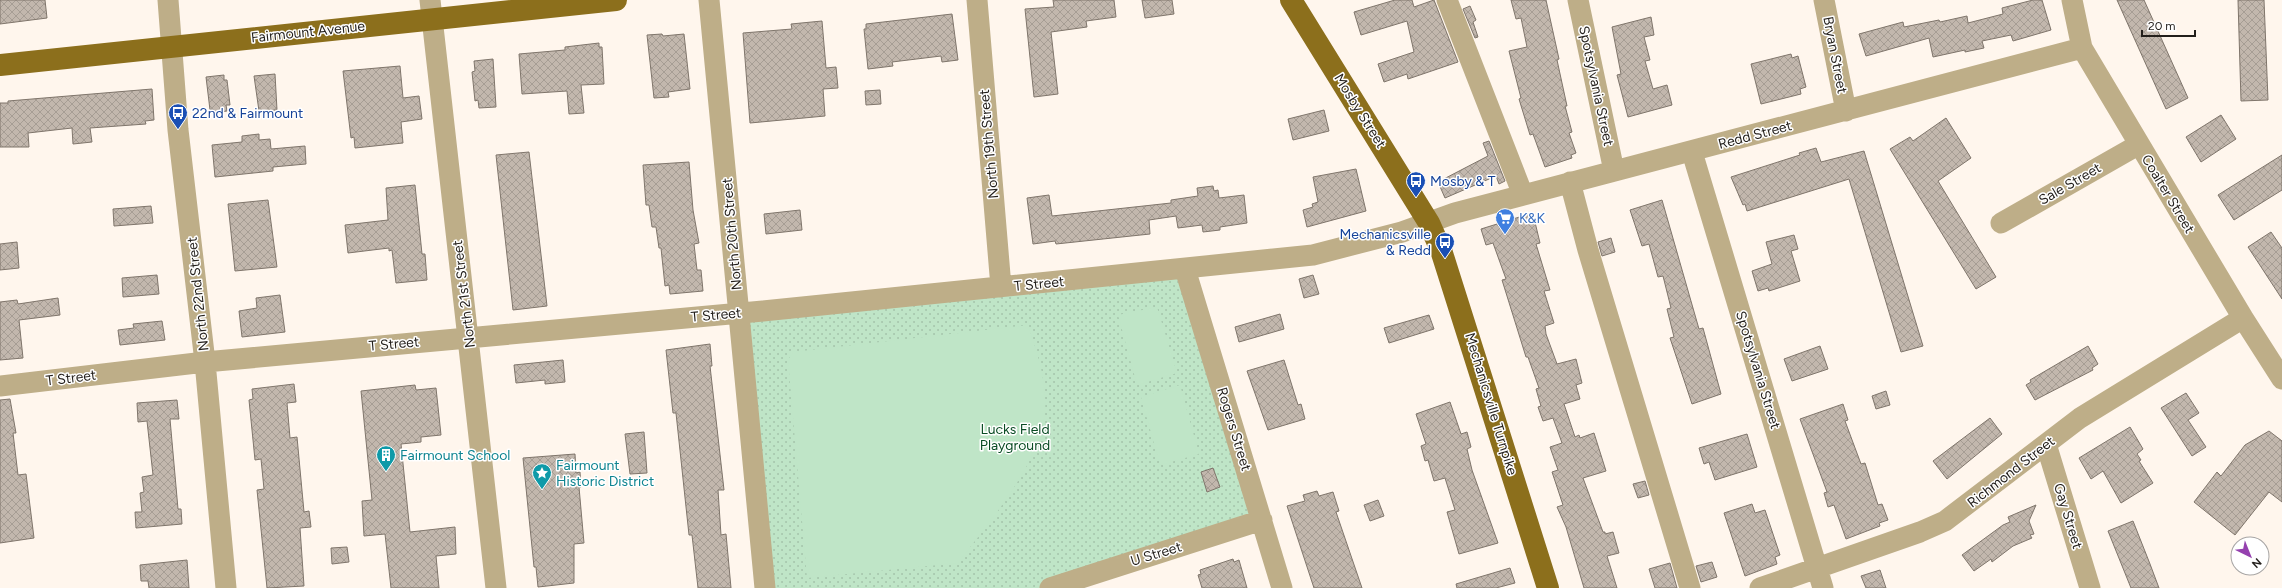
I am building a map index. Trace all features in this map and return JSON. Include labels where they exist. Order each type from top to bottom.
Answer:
[{"type":"main road","name":"Fairmount Avenue","points":[[0,65],[171,48],[431,9],[616,0]]},
{"type":"main road","name":"Mosby Street","points":[[1291,0],[1429,223]]},
{"type":"main road","name":"Mechanicsville Turnpike","points":[[1429,223],[1450,274],[1548,588]]},
{"type":"street","name":"North 22nd Street","points":[[168,0],[178,130],[205,362],[226,588]]},
{"type":"street","name":"North 20th Street","points":[[709,0],[765,588]]},
{"type":"street","name":"North 19th Street","points":[[977,0],[1001,288]]},
{"type":"street","points":[[1447,0],[1523,195]]},
{"type":"street","name":"Spotsylvania Street","points":[[1578,0],[1614,171]]},
{"type":"street","name":"Bryan Street","points":[[1824,0],[1846,110]]},
{"type":"street","name":"Coalter Street","points":[[2072,0],[2082,48],[2138,145],[2243,318],[2282,379]]},
{"type":"street","name":"North 21st Street","points":[[431,9],[496,588]]},
{"type":"street","name":"Redd Street","points":[[1429,223],[1455,213],[1570,182],[1692,152],[2082,48]]},
{"type":"street","name":"Sale Street","points":[[2001,223],[2138,145]]},
{"type":"street","name":"Spotsylvania Street","points":[[1692,152],[1823,588]]},
{"type":"street","points":[[1570,182],[1588,250],[1690,588]]},
{"type":"street","name":"T Street","points":[[0,386],[205,362],[1001,288],[1313,255],[1402,232],[1429,223]]},
{"type":"street","name":"Rogers Street","points":[[1185,269],[1282,588]]},
{"type":"street","name":"Richmond Street","points":[[1760,588],[1945,521],[2080,418],[2243,318]]},
{"type":"street","name":"Gay Street","points":[[2046,444],[2090,588]]},
{"type":"street","name":"U Street","points":[[1050,588],[1262,520]]},
{"type":"green space","name":"Lucks Field Playground","points":[[1186,268],[1261,519],[1045,588],[765,588],[739,312]]},
{"type":"green space","points":[[1157,307],[1177,373],[1137,385],[1118,315]]},
{"type":"green space","points":[[1028,325],[1043,378],[1045,411],[1041,431],[1034,451],[1012,491],[958,563],[807,578],[788,360],[793,352]]},
{"type":"green space","points":[[1180,385],[1199,454],[1160,465],[1141,397]]},
{"type":"building","points":[[0,0],[45,0],[47,18],[0,24]]},
{"type":"building","points":[[1053,0],[1114,0],[1116,17],[1086,21],[1087,27],[1051,32],[1058,94],[1034,97],[1025,9],[1054,7]]},
{"type":"building","points":[[1142,0],[1172,0],[1174,14],[1145,18]]},
{"type":"building","points":[[1395,0],[1412,0],[1414,7],[1434,0],[1458,62],[1408,79],[1407,74],[1384,82],[1378,64],[1414,52],[1407,21],[1361,35],[1354,12]]},
{"type":"building","points":[[1511,0],[1546,0],[1559,59],[1557,60],[1567,106],[1565,106],[1572,132],[1569,133],[1576,153],[1571,155],[1572,158],[1545,167],[1533,134],[1530,135],[1519,99],[1521,98],[1509,51],[1527,47],[1521,18],[1516,19]]},
{"type":"building","points":[[2033,0],[2042,0],[2051,30],[2013,41],[2011,35],[1982,41],[1984,48],[1965,52],[1965,50],[1933,57],[1929,38],[1866,56],[1859,34],[1903,22],[1904,27],[1939,20],[1940,22],[1967,16],[1968,23],[2003,14],[2002,8]]},
{"type":"building","points":[[2117,0],[2144,0],[2188,98],[2166,109]]},
{"type":"building","points":[[2238,0],[2264,0],[2268,100],[2241,101]]},
{"type":"building","points":[[1470,6],[1476,20],[1473,22],[1478,37],[1475,38],[1463,9]]},
{"type":"building","points":[[952,14],[958,60],[942,62],[941,56],[892,62],[893,66],[868,69],[864,29],[866,29],[866,24]]},
{"type":"building","points":[[1651,17],[1654,35],[1644,37],[1650,60],[1645,61],[1653,89],[1667,85],[1672,105],[1628,117],[1617,75],[1621,74],[1612,27]]},
{"type":"building","points":[[822,21],[826,68],[836,67],[838,88],[823,89],[825,116],[750,123],[743,33],[792,29],[791,24]]},
{"type":"building","points":[[662,34],[663,36],[684,34],[690,89],[668,92],[669,97],[654,98],[647,35]]},
{"type":"building","points":[[599,43],[599,47],[602,47],[604,84],[581,85],[584,113],[569,114],[567,91],[522,94],[519,54],[565,50],[565,47]]},
{"type":"building","points":[[1791,54],[1792,58],[1798,56],[1806,87],[1800,89],[1801,94],[1761,104],[1751,64]]},
{"type":"building","points":[[493,59],[496,107],[479,108],[478,100],[475,101],[472,72],[475,71],[474,61]]},
{"type":"building","points":[[400,66],[403,98],[419,96],[422,119],[401,122],[403,143],[355,148],[354,137],[351,138],[343,71]]},
{"type":"building","points":[[275,74],[277,110],[259,111],[254,76]]},
{"type":"building","points":[[224,75],[224,80],[227,80],[230,105],[226,105],[227,111],[214,113],[213,110],[210,110],[206,77]]},
{"type":"building","points":[[152,89],[154,120],[145,121],[146,124],[90,128],[92,142],[73,144],[72,128],[28,133],[29,147],[0,147],[0,103],[8,103],[8,101]]},
{"type":"building","points":[[880,90],[881,104],[866,105],[865,91]]},
{"type":"building","points":[[1324,110],[1329,131],[1293,140],[1288,119]]},
{"type":"building","points":[[2221,115],[2236,139],[2201,162],[2186,137]]},
{"type":"building","points":[[1946,118],[1971,158],[1938,181],[1996,277],[1976,289],[1890,149],[1910,137],[1913,141]]},
{"type":"building","points":[[259,134],[259,140],[270,139],[271,149],[305,146],[306,164],[273,167],[273,171],[215,177],[212,145],[242,142],[242,136]]},
{"type":"building","points":[[1489,141],[1505,181],[1499,184],[1496,176],[1445,198],[1438,182],[1488,156],[1483,143]]},
{"type":"building","points":[[1816,148],[1821,162],[1864,151],[1923,346],[1901,352],[1849,179],[1747,211],[1745,204],[1743,205],[1731,177],[1800,155],[1799,153]]},
{"type":"building","points":[[529,152],[547,306],[513,310],[496,155]]},
{"type":"building","points":[[2282,155],[2282,190],[2234,220],[2218,195]]},
{"type":"building","points":[[689,162],[693,210],[699,243],[694,244],[697,270],[701,270],[703,291],[670,294],[669,285],[665,286],[661,248],[659,248],[656,227],[652,227],[649,205],[646,205],[643,165]]},
{"type":"building","points":[[1356,169],[1366,211],[1307,227],[1303,210],[1313,207],[1312,204],[1318,202],[1313,177]]},
{"type":"building","points":[[415,185],[422,254],[425,254],[427,280],[396,283],[392,250],[389,251],[389,248],[348,253],[345,225],[388,220],[386,188]]},
{"type":"building","points":[[1213,186],[1214,191],[1218,190],[1219,198],[1244,195],[1247,223],[1220,227],[1220,230],[1203,232],[1202,225],[1178,228],[1176,216],[1149,220],[1150,234],[1056,244],[1055,241],[1033,244],[1027,198],[1049,195],[1052,216],[1171,203],[1171,200],[1198,196],[1197,188]]},
{"type":"building","points":[[268,200],[277,267],[235,271],[228,204]]},
{"type":"building","points":[[1662,200],[1699,329],[1703,328],[1721,394],[1692,404],[1670,338],[1674,337],[1667,309],[1671,308],[1663,276],[1658,277],[1649,244],[1642,246],[1630,210]]},
{"type":"building","points":[[151,206],[153,223],[114,226],[113,209]]},
{"type":"building","points":[[800,210],[802,230],[766,234],[764,214]]},
{"type":"building","points":[[1529,214],[1530,219],[1534,218],[1540,243],[1536,244],[1550,290],[1544,291],[1554,323],[1545,326],[1546,334],[1557,364],[1576,359],[1582,383],[1576,385],[1580,399],[1564,404],[1575,437],[1579,435],[1580,438],[1594,433],[1606,471],[1583,478],[1603,532],[1605,532],[1605,534],[1613,532],[1619,553],[1607,556],[1617,588],[1584,588],[1566,527],[1557,507],[1563,505],[1552,472],[1558,470],[1550,447],[1562,443],[1553,418],[1543,421],[1538,407],[1541,406],[1536,389],[1539,388],[1528,357],[1526,357],[1502,280],[1506,279],[1493,243],[1486,245],[1481,229]]},
{"type":"building","points":[[2271,232],[2282,248],[2282,299],[2248,247]]},
{"type":"building","points":[[1794,235],[1798,249],[1791,251],[1800,281],[1769,291],[1768,288],[1758,291],[1752,271],[1772,264],[1766,242]]},
{"type":"building","points":[[1611,238],[1615,252],[1602,256],[1598,242]]},
{"type":"building","points":[[17,242],[19,268],[0,270],[0,244]]},
{"type":"building","points":[[157,275],[159,294],[123,297],[122,278]]},
{"type":"building","points":[[1313,275],[1319,294],[1304,298],[1299,279]]},
{"type":"building","points":[[280,295],[285,332],[242,337],[239,311],[257,308],[256,298]]},
{"type":"building","points":[[58,298],[60,315],[19,320],[23,358],[0,360],[0,302],[17,300],[18,304]]},
{"type":"building","points":[[1280,314],[1284,329],[1239,342],[1235,327]]},
{"type":"building","points":[[1429,315],[1434,329],[1389,343],[1384,328]]},
{"type":"building","points":[[162,321],[165,340],[120,345],[118,330],[134,328],[133,324]]},
{"type":"building","points":[[710,344],[712,366],[710,366],[724,490],[718,490],[721,535],[726,534],[731,588],[698,588],[692,535],[689,535],[676,413],[673,413],[666,350]]},
{"type":"building","points":[[1820,346],[1828,369],[1792,381],[1784,359]]},
{"type":"building","points":[[2088,346],[2098,364],[2092,368],[2093,370],[2035,400],[2026,385],[2031,382],[2030,380]]},
{"type":"building","points":[[563,360],[565,382],[545,384],[545,380],[516,383],[514,365]]},
{"type":"building","points":[[1284,360],[1298,405],[1301,404],[1305,419],[1268,430],[1247,371]]},
{"type":"building","points":[[294,384],[296,402],[287,403],[290,438],[297,437],[304,512],[309,511],[311,527],[300,528],[304,586],[267,588],[257,490],[264,489],[261,459],[255,460],[249,400],[253,399],[252,389]]},
{"type":"building","name":"Fairmount School","points":[[415,385],[416,390],[436,388],[441,435],[421,437],[421,442],[401,444],[410,532],[455,527],[456,554],[436,556],[439,588],[391,588],[385,534],[364,536],[362,501],[372,500],[361,391]]},
{"type":"building","points":[[1886,391],[1890,405],[1876,409],[1872,396]]},
{"type":"building","points":[[2186,393],[2199,413],[2188,420],[2206,447],[2192,456],[2161,408]]},
{"type":"building","points":[[10,399],[16,433],[13,433],[18,475],[26,474],[34,538],[0,543],[0,400]]},
{"type":"building","points":[[177,400],[179,419],[170,419],[178,509],[181,509],[182,524],[136,528],[135,512],[142,512],[140,493],[144,492],[142,477],[153,475],[147,421],[138,422],[137,403]]},
{"type":"building","points":[[1450,402],[1461,434],[1467,432],[1471,447],[1467,449],[1472,470],[1498,543],[1459,554],[1447,512],[1455,510],[1445,478],[1434,481],[1428,460],[1425,461],[1421,446],[1426,444],[1416,414]]},
{"type":"building","points":[[1843,404],[1848,420],[1845,421],[1861,464],[1865,463],[1878,505],[1882,504],[1888,520],[1879,523],[1880,526],[1846,539],[1834,505],[1828,507],[1824,493],[1827,492],[1800,419]]},
{"type":"building","points":[[1990,418],[2002,434],[1947,479],[1933,461]]},
{"type":"building","points":[[2130,427],[2143,449],[2137,454],[2141,460],[2139,461],[2153,483],[2121,503],[2103,471],[2091,479],[2079,458]]},
{"type":"building","points":[[2269,431],[2282,441],[2282,502],[2269,492],[2235,535],[2194,502],[2217,472],[2221,476],[2245,445]]},
{"type":"building","points":[[644,432],[647,473],[630,474],[625,434]]},
{"type":"building","points":[[1747,434],[1757,467],[1715,480],[1709,462],[1704,464],[1699,448]]},
{"type":"building","points":[[575,454],[576,473],[580,472],[581,487],[579,487],[584,543],[574,544],[574,583],[538,587],[536,567],[534,567],[523,458]]},
{"type":"building","points":[[1213,468],[1220,487],[1207,492],[1201,472]]},
{"type":"building","points":[[1645,481],[1649,495],[1638,498],[1633,484]]},
{"type":"building","points":[[1317,491],[1319,496],[1333,492],[1339,511],[1336,512],[1362,588],[1314,588],[1287,506],[1305,501],[1303,495]]},
{"type":"building","points":[[1378,500],[1384,516],[1370,521],[1364,505]]},
{"type":"building","points":[[1752,504],[1755,513],[1765,510],[1780,555],[1775,557],[1777,564],[1745,576],[1724,513]]},
{"type":"building","points":[[2036,505],[2029,521],[2034,534],[2030,535],[2032,538],[2013,546],[1992,562],[1991,559],[1974,571],[1962,555],[2003,525],[2010,522],[2008,517]]},
{"type":"building","points":[[2133,521],[2159,588],[2131,588],[2108,531]]},
{"type":"building","points":[[347,547],[349,562],[332,564],[331,548]]},
{"type":"building","points":[[1233,559],[1234,562],[1239,560],[1247,588],[1202,588],[1198,575],[1201,574],[1200,570]]},
{"type":"building","points":[[187,560],[189,588],[149,588],[148,581],[141,581],[140,565]]},
{"type":"building","points":[[1712,562],[1717,577],[1701,582],[1696,566]]},
{"type":"building","points":[[1670,563],[1677,588],[1655,588],[1649,569]]},
{"type":"building","points":[[1510,568],[1515,583],[1496,588],[1457,588],[1456,584]]},
{"type":"building","points":[[1880,570],[1886,588],[1866,588],[1861,576]]},
{"type":"place","name":"22nd & Fairmount","points":[[178,130]]},
{"type":"place","name":"Mosby & T","points":[[1416,198]]},
{"type":"place","name":"K&K","points":[[1505,235]]},
{"type":"place","name":"Mechanicsville & Redd","points":[[1445,259]]},
{"type":"place","name":"Fairmount School","points":[[386,472]]},
{"type":"place","name":"Fairmount Historic District","points":[[542,490]]}]
